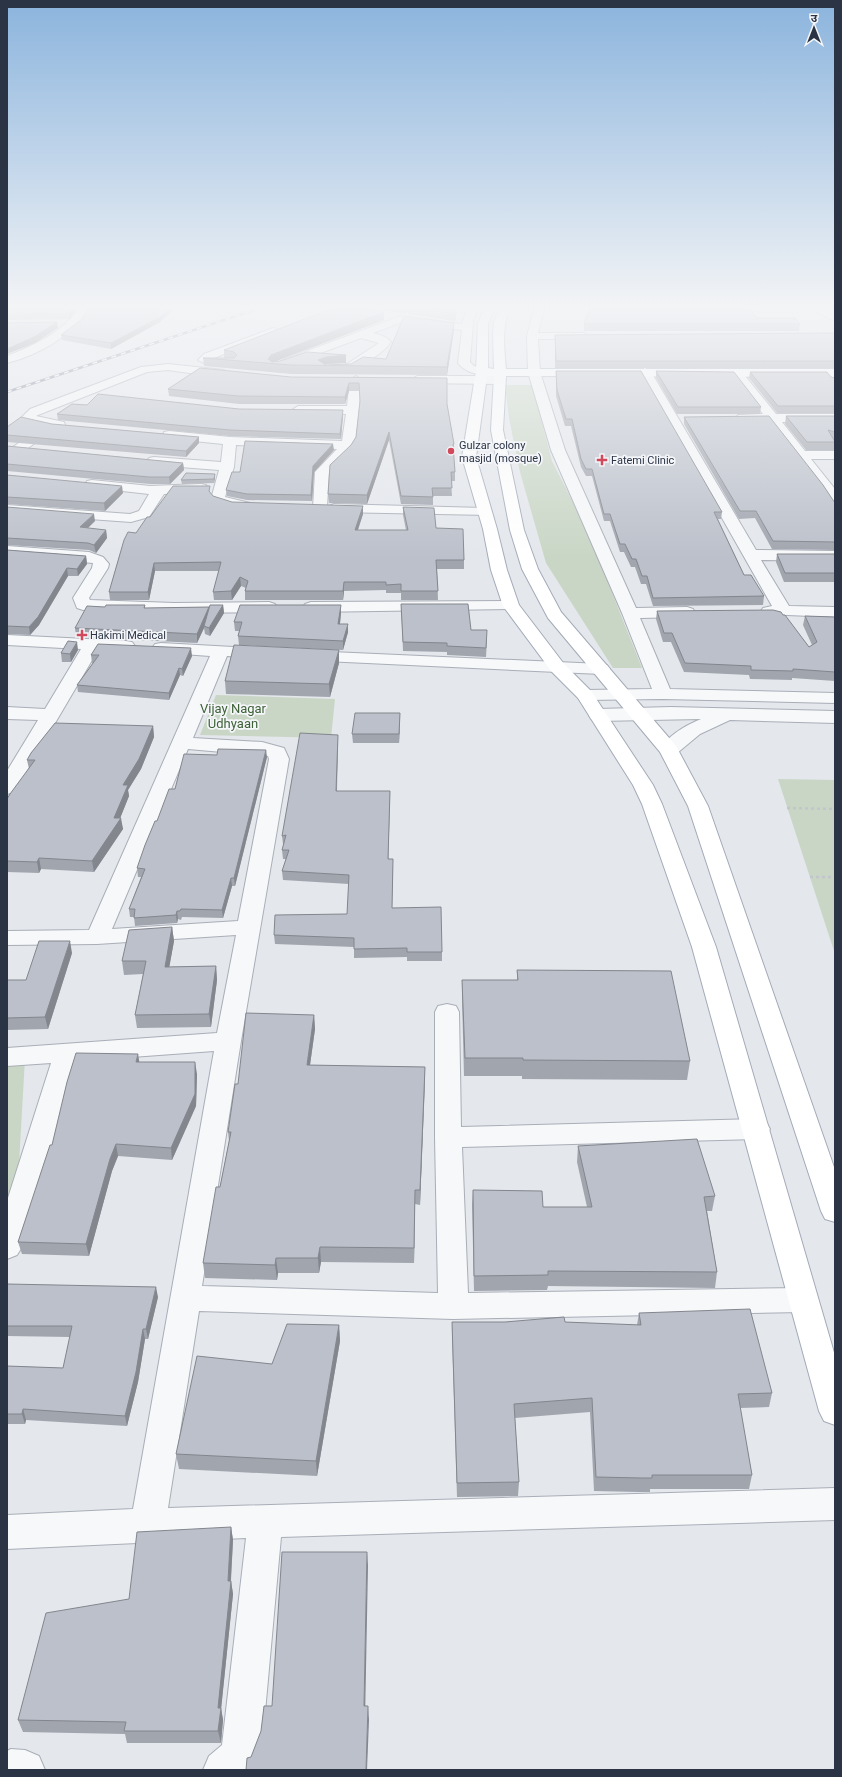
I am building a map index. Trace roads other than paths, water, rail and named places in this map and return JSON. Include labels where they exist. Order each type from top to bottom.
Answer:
[{"type":"main road","points":[[478,392],[469,457],[498,570],[511,606],[558,668],[592,705],[643,785],[652,804],[704,947],[757,1129],[803,1300],[835,1411]]},
{"type":"main road","points":[[499,392],[497,430],[516,530],[530,569],[554,614],[669,750],[698,806],[835,1211]]},
{"type":"street","points":[[69,426],[37,422],[28,417],[34,412],[80,392],[111,396]]},
{"type":"street","points":[[320,508],[322,472],[348,445],[355,392]]},
{"type":"street","points":[[540,392],[558,450],[630,613],[663,694]]},
{"type":"street","points":[[657,392],[783,611]]},
{"type":"street","points":[[752,392],[835,498]]},
{"type":"street","points":[[282,410],[353,410]]},
{"type":"street","points":[[672,418],[688,418]]},
{"type":"street","points":[[726,418],[835,418]]},
{"type":"street","points":[[7,457],[13,448],[53,424]]},
{"type":"street","points":[[153,434],[230,441],[348,445]]},
{"type":"street","points":[[230,441],[227,467],[218,499],[224,502],[262,506]]},
{"type":"street","points":[[13,448],[42,451]]},
{"type":"street","points":[[802,455],[835,455]]},
{"type":"street","points":[[142,460],[227,467]]},
{"type":"street","points":[[75,482],[159,490],[179,488],[220,488]]},
{"type":"street","points":[[7,508],[131,518],[144,514],[159,490]]},
{"type":"street","points":[[306,507],[484,512]]},
{"type":"street","points":[[7,551],[89,557],[98,560],[101,564],[100,568],[81,598],[83,606],[174,608],[511,606]]},
{"type":"street","points":[[751,555],[835,556]]},
{"type":"street","points":[[630,613],[699,612]]},
{"type":"street","points":[[753,612],[835,612]]},
{"type":"street","points":[[7,640],[221,652],[601,669]]},
{"type":"street","points":[[7,788],[92,645]]},
{"type":"street","points":[[97,937],[221,652]]},
{"type":"street","points":[[592,705],[623,694],[835,698]]},
{"type":"street","points":[[592,705],[640,714],[734,714],[835,717]]},
{"type":"street","points":[[7,713],[50,715]]},
{"type":"street","points":[[669,750],[690,730],[734,714]]},
{"type":"street","points":[[148,1525],[228,1041],[279,759],[277,752],[262,748],[181,743]]},
{"type":"street","points":[[7,938],[97,937],[248,927]]},
{"type":"street","points":[[447,1012],[448,1137],[453,1306]]},
{"type":"street","points":[[7,1057],[66,1054],[228,1041]]},
{"type":"street","points":[[7,1247],[66,1054]]},
{"type":"street","points":[[448,1137],[757,1129]]},
{"type":"street","points":[[185,1298],[453,1306],[803,1300]]},
{"type":"street","points":[[7,1532],[148,1525],[835,1504]]},
{"type":"street","points":[[223,1770],[236,1761],[242,1745],[265,1522]]},
{"type":"place","name":"Gulzar colony masjid (mosque)","points":[[451,451]]},
{"type":"place","name":"Fatemi Clinic","points":[[602,460]]},
{"type":"place","name":"Hakimi Medical","points":[[82,635]]},
{"type":"park label","name":"Vijay Nagar Udhyaan","points":[[233,716]]}]
